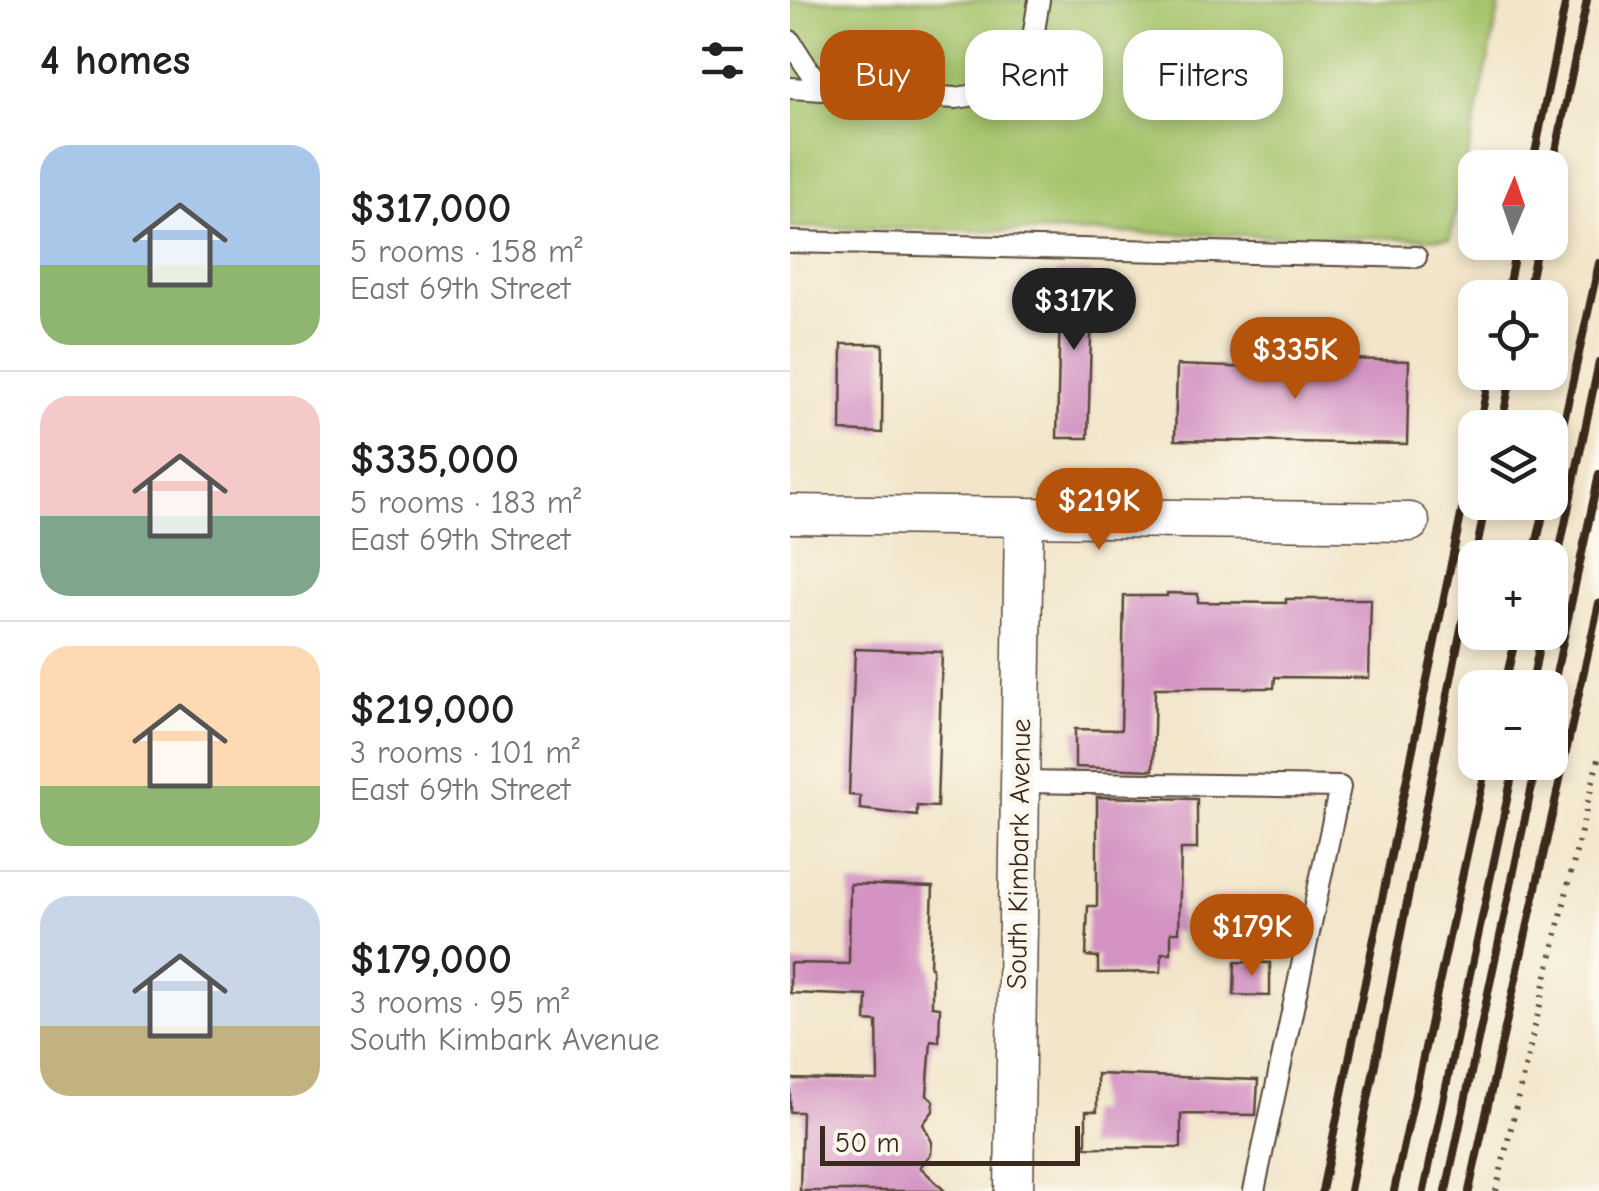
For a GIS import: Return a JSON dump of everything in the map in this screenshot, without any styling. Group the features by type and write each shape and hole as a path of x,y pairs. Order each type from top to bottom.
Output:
{"street":[{"path":"790,514 1410,522"},
{"name":"South Kimbark Avenue","path":"1014,1191 1024,518"}],"lane":[{"path":"945,97 996,92 1021,72 1032,44 1040,0"},
{"path":"790,41 820,89"},
{"path":"790,88 820,89"},
{"path":"790,242 1416,257"},
{"path":"1020,782 1340,787 1254,1191"}],"path":[{"path":"1496,1191 1599,755"}],"green space":[{"path":"790,0 1501,0 1469,150 1458,150 1458,202 1450,239 790,227"}],"building":[{"path":"1056,272 1093,273 1088,438 1057,438 1060,306 1055,306"},
{"path":"842,344 883,344 882,433 841,431"},
{"path":"1258,356 1409,361 1407,444 1175,440 1177,365 1258,368"},
{"path":"1198,594 1198,602 1371,599 1369,678 1275,677 1274,688 1155,688 1153,770 1075,767 1075,729 1121,730 1124,596"},
{"path":"855,649 942,652 937,807 917,806 917,816 860,809 860,796 849,795"},
{"path":"1097,797 1197,799 1197,849 1181,849 1179,932 1171,932 1171,953 1162,953 1161,972 1098,973 1098,957 1086,956 1088,906 1097,906"},
{"path":"850,884 933,887 930,967 932,1006 940,1007 939,1042 931,1041 927,1095 934,1101 933,1111 923,1124 932,1142 931,1154 920,1167 945,1191 800,1191 802,1112 790,1112 790,1079 878,1081 877,1022 866,1021 867,996 790,993 790,963 849,964"},
{"path":"1235,962 1270,963 1270,996 1234,995"},
{"path":"1097,1074 1258,1080 1256,1115 1181,1114 1181,1148 1086,1147 1086,1111 1097,1111"}],"railway":[{"path":"1536,150 1566,0"},
{"path":"1556,150 1587,0"},
{"path":"1510,280 1513,260"},
{"path":"1531,280 1534,260"},
{"path":"1566,410 1599,263"},
{"path":"1562,540 1599,362"},
{"path":"1483,410 1486,390"},
{"path":"1505,410 1508,390"},
{"path":"1557,670 1599,474"},
{"path":"1322,1191 1460,520"},
{"path":"1350,1191 1482,520"},
{"path":"1537,540 1542,520"},
{"path":"1469,1191 1599,603"},
{"path":"1508,670 1513,650"},
{"path":"1535,670 1538,650"},
{"path":"1394,1191 1483,780"},
{"path":"1424,1191 1511,780"},
{"path":"1446,1191 1533,780"}]}
